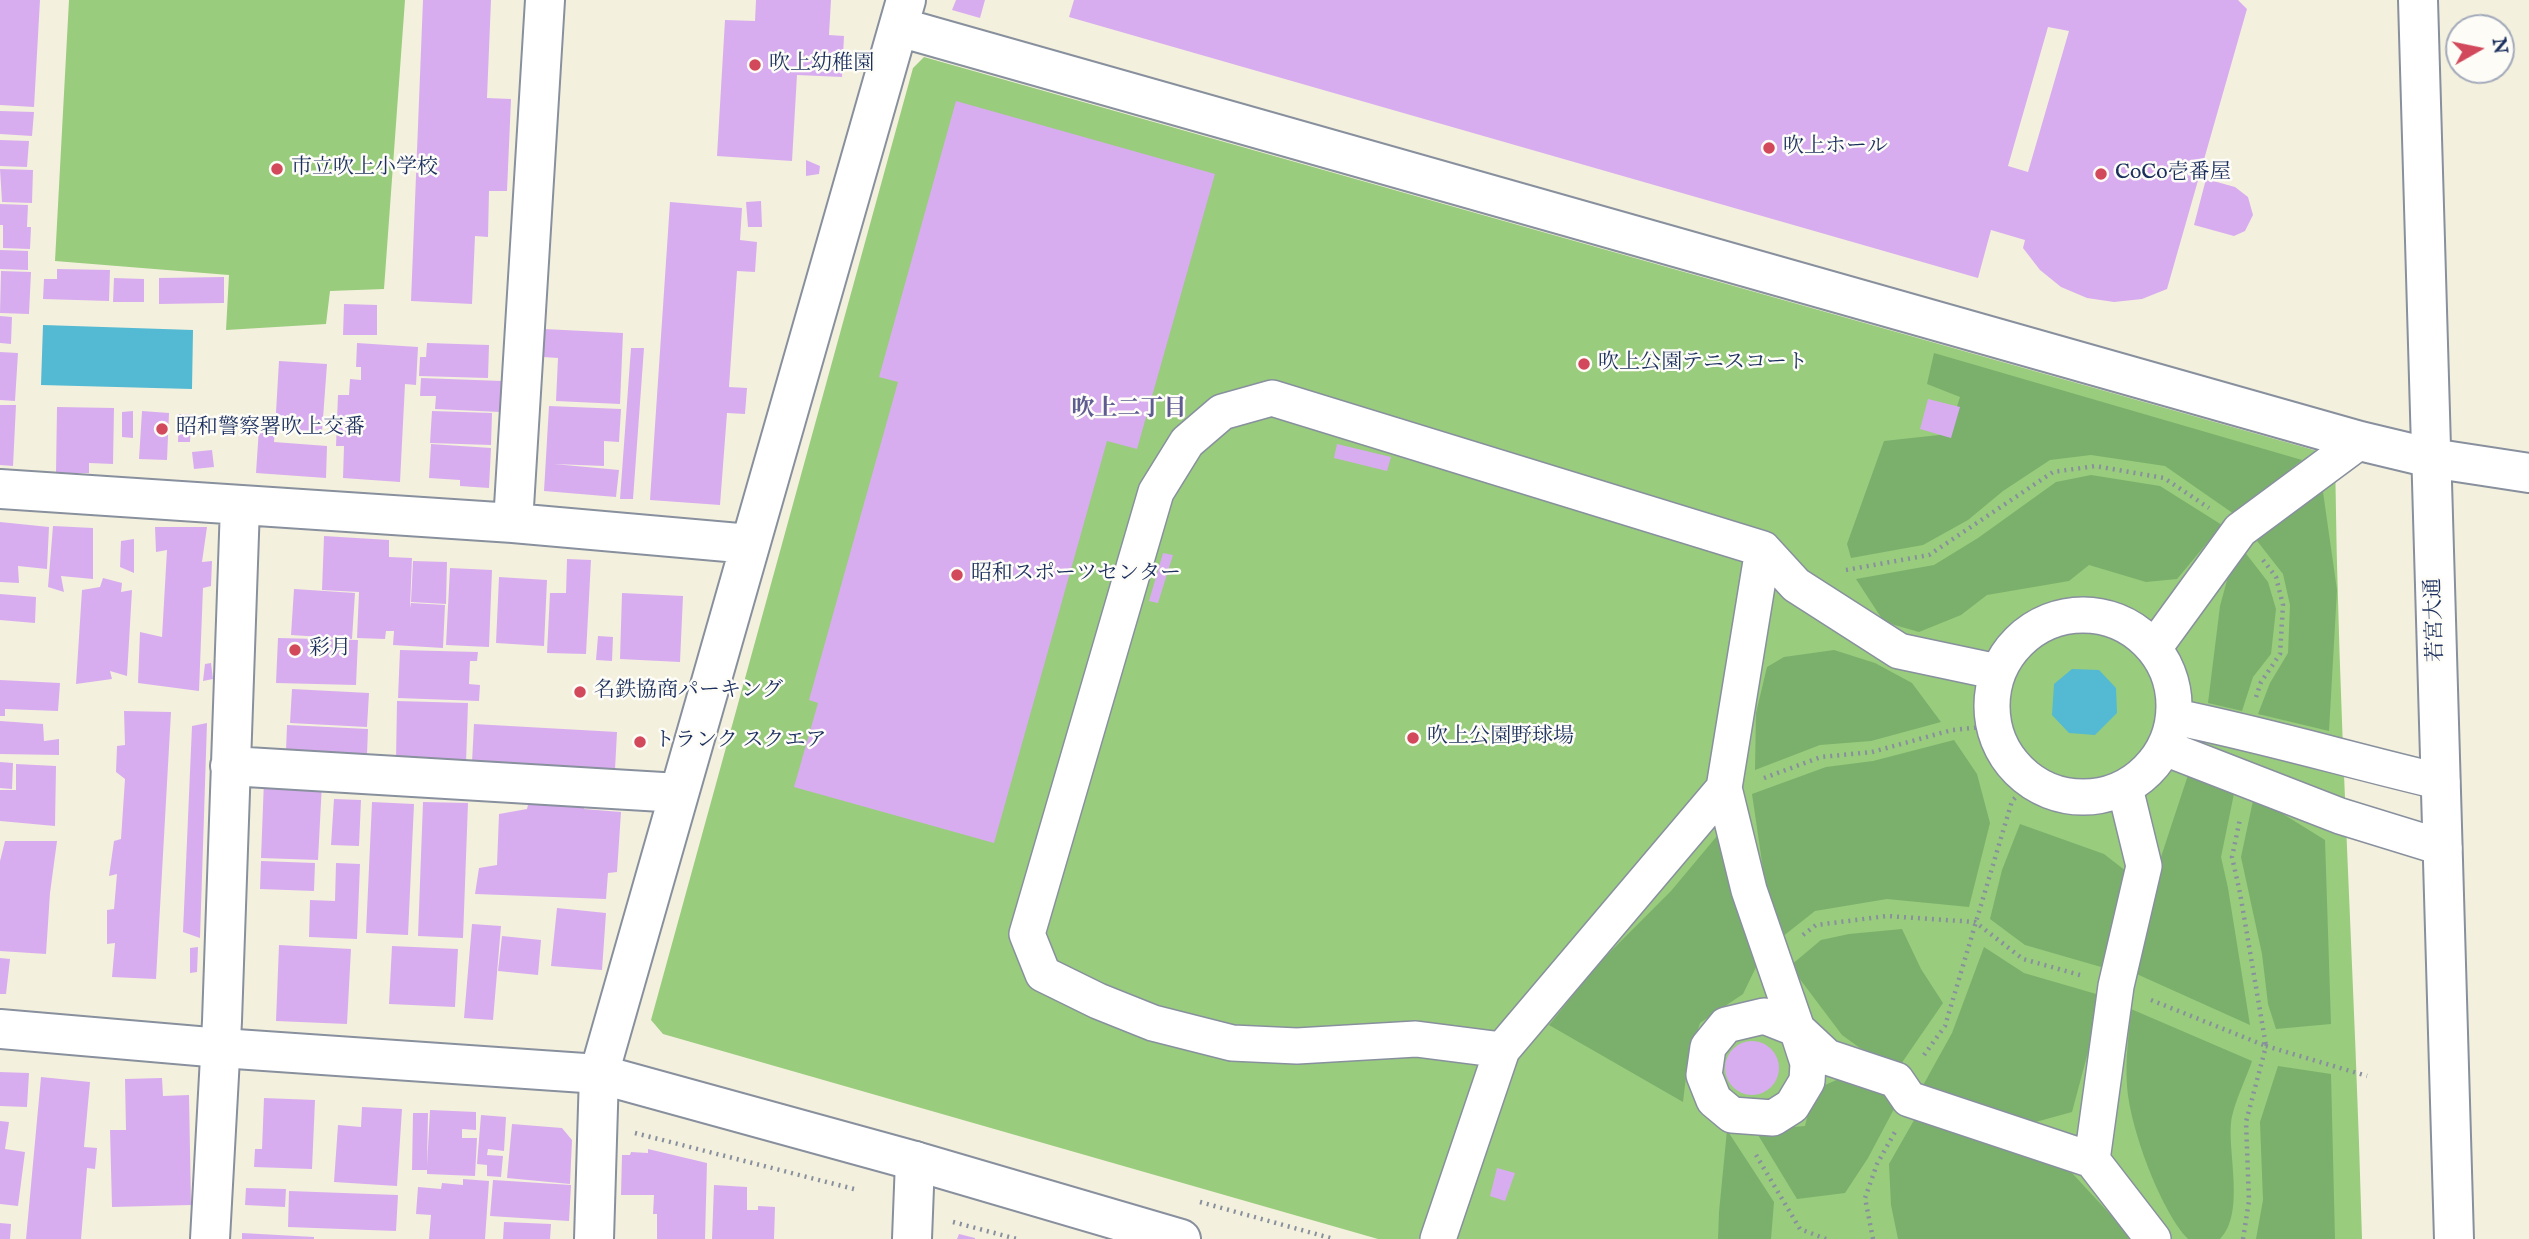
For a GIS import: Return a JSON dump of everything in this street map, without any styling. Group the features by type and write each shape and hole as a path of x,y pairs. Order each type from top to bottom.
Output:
{"street":[{"path":"513,523 545,0"},
{"name":"若宮大通","path":"2418,0 2454,1239"},
{"path":"594,1239 599,1074 902,13 2360,441 2431,458 2529,473"},
{"path":"1502,1050 1416,1039 1297,1046 1231,1043 1153,1023 1098,1001 1043,974 1027,934 1156,492 1187,442 1222,412 1272,398 1763,549 1796,585 1899,651 1998,672"},
{"path":"2154,648 2240,530 2360,441"},
{"path":"0,489 513,523 750,544"},
{"path":"210,1239 221,1048 240,506"},
{"path":"1763,549 1724,788 1749,890 1773,955 1797,1029 1808,1063 1807,1081 1792,1106 1773,1118 1732,1115 1714,1100 1704,1075 1708,1047 1726,1025 1764,1016 1797,1029 1827,1057 1896,1080 1907,1094 2091,1160 2153,1239"},
{"path":"2069,615 2101,615 2130,627 2154,648 2167,669 2174,693 2170,732 2148,771 2125,788 2102,796 2077,798 2053,793 2031,782 2014,767 2002,747 1993,726 1992,699 1998,672 2015,645 2039,625 2069,615"},
{"path":"2170,732 2246,731 2337,757 2442,782"},
{"path":"2170,732 2249,780 2340,816 2444,848"},
{"path":"230,766 679,793"},
{"path":"1438,1239 1502,1050 1724,788"},
{"path":"2091,1160 2116,986 2144,866 2125,788"},
{"path":"0,1029 221,1048 599,1074 915,1161 1181,1239"},
{"path":"912,1239 915,1161"}],"path":[{"path":"1811,595 1847,569 1929,555 1975,527 2053,472 2095,467 2164,478 2240,530 2276,576 2283,605 2280,654 2261,682 2246,731"},
{"path":"1724,788 1759,780 1821,757 1872,752 1952,730 1993,726"},
{"path":"2243,1239 2249,1201 2246,1122 2266,1046 2232,858 2249,780"},
{"path":"1873,1239 1865,1198 1907,1094 1945,1026 2012,800 2031,782"},
{"path":"1773,955 1816,926 1887,916 1975,922 2023,959 2116,986 2266,1046 2367,1076"},
{"path":"1739,1116 1743,1132 1800,1229 1826,1239"},
{"path":"624,1129 864,1192"},
{"path":"950,1221 1017,1239"}],"green space":[{"path":"69,0 405,0 384,289 330,291 326,324 226,330 229,275 55,261"},
{"path":"924,57 2335,456 2362,1239 1378,1239 663,1034 651,1020 913,68"},
{"path":"1934,353 2302,460 2234,514 2165,466 2091,455 2050,460 2003,491 1968,520 1923,545 1851,558 1847,544 1884,441 1948,434 1960,397 1927,384"},
{"path":"2091,475 2160,486 2222,525 2177,579 2146,582 2089,565 2069,581 1987,595 1961,615 1919,632 1884,622 1856,579 1934,565 1978,538 2056,482"},
{"path":"2323,492 2337,590 2329,731 2258,714 2270,683 2288,653 2290,605 2283,574 2254,537 2283,512"},
{"path":"2244,551 2268,582 2276,609 2271,654 2253,677 2242,711 2208,703 2220,606 2229,573"},
{"path":"1834,650 1875,663 1912,683 1941,722 1871,741 1820,745 1755,770 1756,713 1767,667 1784,657"},
{"path":"1954,740 1977,774 1990,823 1969,907 1887,899 1815,911 1782,937 1767,896 1752,794 1826,767 1873,761"},
{"path":"2190,769 2236,784 2221,857 2250,1025 2130,971 2159,863"},
{"path":"2254,796 2325,840 2331,1024 2276,1029 2268,1004 2262,954 2241,857"},
{"path":"2020,824 2104,854 2131,875 2108,969 2025,945 1990,919 2002,870"},
{"path":"1722,830 1759,961 1743,994 1700,1023 1688,1060 1683,1102 1549,1025 1599,963 1671,891"},
{"path":"1902,929 1921,969 1943,1003 1901,1064 1860,1048 1842,1035 1790,966 1821,940 1849,934"},
{"path":"1984,947 2024,973 2103,996 2072,1112 2021,1126 1921,1089 1952,1033"},
{"path":"2131,1009 2252,1061 2232,1116 2234,1200 2228,1228 2220,1239 2188,1239 2167,1208 2148,1166 2133,1122 2127,1085"},
{"path":"2278,1066 2331,1074 2335,1239 2256,1239 2263,1200 2260,1122"},
{"path":"1843,1077 1877,1083 1894,1109 1868,1158 1845,1193 1797,1199 1755,1130 1805,1126 1814,1090"},
{"path":"1917,1115 2072,1173 2133,1239 1898,1239 1891,1205 1889,1164"},
{"path":"1727,1130 1774,1202 1771,1239 1718,1239"}],"water":[{"path":"43,325 193,330 192,389 41,385"},
{"path":"2072,669 2099,670 2116,688 2117,713 2095,735 2069,733 2052,715 2054,684"}],"building":[{"path":"0,0 40,0 34,107 0,105"},
{"path":"423,0 491,0 487,98 511,99 507,191 489,191 488,237 475,236 472,304 411,301"},
{"path":"756,0 831,0 829,35 844,36 842,77 797,75 792,161 717,156 725,20 755,21"},
{"path":"956,0 985,0 980,18 952,10"},
{"name":"吹上ホール","path":"1074,0 2238,0 2247,9 2167,289 2142,299 2114,302 2087,298 2061,287 2040,270 2023,248 2025,240 1991,230 1978,278 1069,17","holes":["2048,27 2069,31 2028,172 2008,166"]},
{"name":"昭和スポーツセンター","path":"956,101 1215,174 1137,449 1107,441 994,843 794,787 818,703 809,700 898,382 879,377"},
{"path":"0,111 34,112 32,136 0,134"},
{"path":"0,140 29,141 27,167 0,166"},
{"path":"806,160 820,166 819,174 806,176"},
{"path":"0,169 33,170 32,203 2,202"},
{"path":"2206,179 2235,187 2248,197 2253,215 2245,231 2234,236 2194,225"},
{"path":"761,201 762,227 748,227 746,202"},
{"path":"670,202 742,208 740,240 757,242 755,272 737,271 729,387 747,388 745,414 727,413 720,505 650,500"},
{"path":"0,204 28,205 30,249 3,248"},
{"path":"0,250 28,251 28,270 0,269"},
{"path":"57,269 110,270 109,301 43,299 44,279 57,279"},
{"path":"1,271 31,272 29,314 0,313"},
{"path":"224,277 224,303 159,304 159,278"},
{"path":"114,278 144,279 144,302 113,302"},
{"path":"344,304 377,305 377,335 343,335"},
{"path":"0,316 12,317 11,344 0,343"},
{"path":"544,329 623,333 620,404 556,401 558,358 543,357"},
{"path":"357,343 418,347 416,385 405,384 400,482 343,478 344,446 336,446 338,395 349,395 350,379 361,380 361,367 356,367"},
{"path":"427,343 489,345 488,378 419,376 420,357 426,357"},
{"path":"631,348 644,348 633,499 620,499"},
{"path":"0,352 18,353 15,401 0,400"},
{"path":"279,361 327,364 322,432 275,429"},
{"path":"421,378 502,381 500,412 435,409 436,396 420,396"},
{"path":"1928,399 1960,407 1951,438 1920,429"},
{"path":"0,405 16,405 13,466 0,465"},
{"path":"549,406 621,409 619,442 604,441 604,466 554,464 619,470 616,497 544,491"},
{"path":"57,407 114,408 113,464 89,463 89,473 56,473"},
{"path":"133,411 133,438 122,437 122,412"},
{"path":"142,411 169,413 167,460 139,459"},
{"path":"432,411 492,413 491,445 430,443"},
{"path":"179,414 191,414 190,442 178,442"},
{"path":"259,428 275,429 274,442 327,446 326,478 256,473"},
{"path":"431,444 491,448 489,488 460,486 460,480 429,478"},
{"path":"1337,444 1391,457 1387,471 1334,458"},
{"path":"212,450 214,467 194,469 192,452"},
{"path":"0,522 49,527 47,569 18,566 19,583 0,582"},
{"path":"53,526 93,528 93,579 61,576 64,592 48,587"},
{"path":"155,527 207,527 202,562 212,561 211,586 203,588 199,691 138,683 140,632 162,637 167,550 156,552"},
{"path":"324,536 389,540 389,557 412,558 410,608 411,603 445,605 443,648 393,645 394,631 386,631 385,639 357,638 359,592 322,590"},
{"path":"134,539 134,573 120,567 121,541"},
{"path":"1163,553 1173,555 1158,603 1149,601"},
{"path":"567,559 591,560 586,654 547,653 550,593 566,593"},
{"path":"413,561 447,562 446,604 411,602"},
{"path":"450,568 492,570 489,647 446,645"},
{"path":"499,577 547,580 544,646 496,643"},
{"path":"103,578 122,583 121,592 132,590 127,676 110,671 112,679 76,684 82,590 100,587"},
{"path":"294,589 355,593 352,639 291,635"},
{"path":"622,593 683,596 680,662 620,659"},
{"path":"0,594 36,597 35,623 0,620"},
{"path":"598,636 613,637 612,661 596,660"},
{"path":"278,638 358,640 356,685 276,683"},
{"path":"400,650 478,652 477,661 470,661 469,684 480,685 479,701 398,698"},
{"path":"211,663 213,679 203,681 205,664"},
{"path":"0,680 60,683 58,711 5,709 5,716 0,716"},
{"path":"292,689 369,693 367,727 290,723"},
{"path":"397,701 468,703 466,763 396,761"},
{"path":"124,711 171,712 156,979 112,977 115,943 107,944 107,910 114,909 117,874 109,876 114,841 121,839 125,779 116,772 117,746 125,745"},
{"path":"0,721 43,724 44,741 59,739 59,755 0,754"},
{"path":"207,723 200,938 183,932 192,726"},
{"path":"474,724 617,732 615,770 472,762"},
{"path":"287,725 368,729 367,755 286,751"},
{"path":"0,762 13,763 12,789 0,788"},
{"path":"16,764 56,766 55,826 0,821 0,790 16,790"},
{"path":"264,780 322,783 318,860 261,858"},
{"path":"334,799 361,800 359,846 331,845"},
{"path":"586,800 584,809 621,812 617,872 608,873 606,899 475,894 479,868 497,865 499,814 527,809 529,801"},
{"path":"372,802 414,804 408,935 366,933"},
{"path":"423,802 468,803 463,938 418,936"},
{"path":"5,841 57,841 46,954 0,951 0,861"},
{"path":"261,861 315,863 314,891 260,889"},
{"path":"336,863 360,864 357,939 309,937 310,900 335,901"},
{"path":"557,908 606,913 602,970 551,966"},
{"path":"472,924 501,926 493,1020 464,1018"},
{"path":"502,936 541,940 538,975 498,971"},
{"path":"279,945 351,949 347,1024 276,1021"},
{"path":"392,946 458,949 455,1007 389,1004"},
{"path":"198,947 197,972 190,973 190,948"},
{"path":"0,958 10,959 6,994 0,994"},
{"path":"1757,1041 1767,1045 1775,1053 1779,1068 1775,1083 1767,1091 1747,1095 1737,1091 1729,1083 1725,1063 1729,1053 1737,1045"},
{"path":"0,1072 29,1073 27,1107 0,1106"},
{"path":"41,1077 90,1082 84,1147 97,1148 95,1169 87,1168 81,1239 26,1239"},
{"path":"162,1078 163,1096 189,1095 191,1205 112,1207 110,1130 126,1130 125,1079"},
{"path":"264,1098 315,1100 312,1169 254,1167 255,1149 262,1149"},
{"path":"362,1107 402,1109 397,1186 334,1182 338,1125 361,1127"},
{"path":"430,1110 476,1112 476,1130 462,1129 462,1138 477,1138 475,1176 427,1174 427,1170 412,1170 413,1113 428,1113 427,1166"},
{"path":"481,1115 506,1117 504,1151 488,1149 487,1155 503,1156 501,1177 487,1176 487,1165 477,1164"},
{"path":"0,1121 9,1122 5,1149 25,1152 18,1206 0,1204"},
{"path":"512,1124 562,1128 572,1140 570,1184 507,1178"},
{"path":"648,1149 707,1163 705,1239 657,1239 657,1214 653,1214 654,1195 621,1195 622,1155 630,1155 631,1152 648,1153"},
{"path":"1497,1168 1515,1173 1505,1201 1490,1196"},
{"path":"463,1179 489,1181 485,1239 429,1239 431,1215 416,1214 418,1187 441,1189 442,1183 463,1185"},
{"path":"493,1180 571,1185 569,1221 490,1216"},
{"path":"714,1185 747,1187 747,1210 758,1210 758,1206 775,1207 774,1239 712,1239"},
{"path":"246,1188 286,1189 285,1207 245,1205"},
{"path":"289,1191 398,1195 396,1231 288,1227"},
{"path":"504,1222 551,1224 550,1239 503,1239"},
{"path":"0,1223 11,1224 10,1239 0,1239"},
{"path":"242,1233 314,1237 314,1239 242,1239"},
{"path":"959,1234 975,1238 975,1239 957,1239"}],"place":[{"name":"吹上幼稚園","path":"755,65"},
{"name":"吹上ホール","path":"1769,148"},
{"name":"市立吹上小学校","path":"277,169"},
{"name":"CoCo壱番屋","path":"2101,174"},
{"name":"吹上公園テニスコート","path":"1584,364"},
{"name":"昭和警察署吹上交番","path":"162,429"},
{"name":"昭和スポーツセンター","path":"957,575"},
{"name":"彩月","path":"295,650"},
{"name":"名鉄協商パーキング","path":"580,692"},
{"name":"吹上公園野球場","path":"1413,738"},
{"name":"トランク スクエア","path":"640,742"}],"district":[{"name":"吹上二丁目","path":"1129,410"}]}
